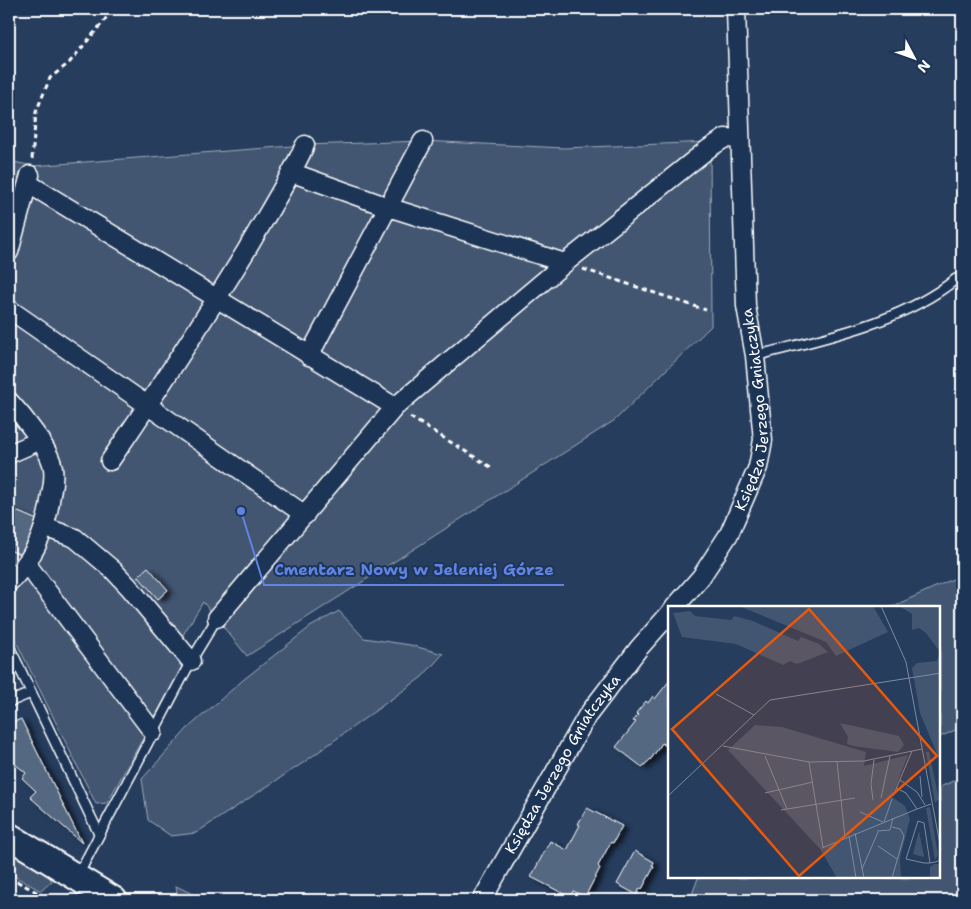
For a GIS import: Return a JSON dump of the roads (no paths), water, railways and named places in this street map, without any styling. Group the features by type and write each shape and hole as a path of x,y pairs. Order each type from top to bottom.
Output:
{"main road":[{"path":"9,836 114,900"}],"street":[{"name":"Księdza Jerzego Gniatczyka","path":"676,606 700,578 729,534 758,467 763,440 755,356 746,306 736,9"},
{"path":"217,618 395,408 565,264 708,150 725,138 739,139"},
{"path":"309,356 423,141"},
{"path":"110,461 217,298 293,173 305,145"},
{"path":"293,173 388,207 565,264"},
{"path":"9,252 29,180 395,408"},
{"path":"9,309 305,515"},
{"path":"9,401 41,440 53,466 50,503 44,527 26,563 9,582"},
{"path":"9,454 41,440"},
{"path":"44,527 75,538 112,570 129,587 191,661"},
{"path":"26,563 153,732"},
{"name":"Księdza Jerzego Gniatczyka","path":"482,900 587,716 639,648 668,615"}],"lane":[{"path":"755,356 842,333 900,312 956,279"},
{"path":"77,877 191,661 217,618"},
{"path":"10,652 99,834"},
{"path":"9,702 31,693"}],"place":[{"name":"Cmentarz Nowy w Jeleniej Górze","path":"241,511"}]}
